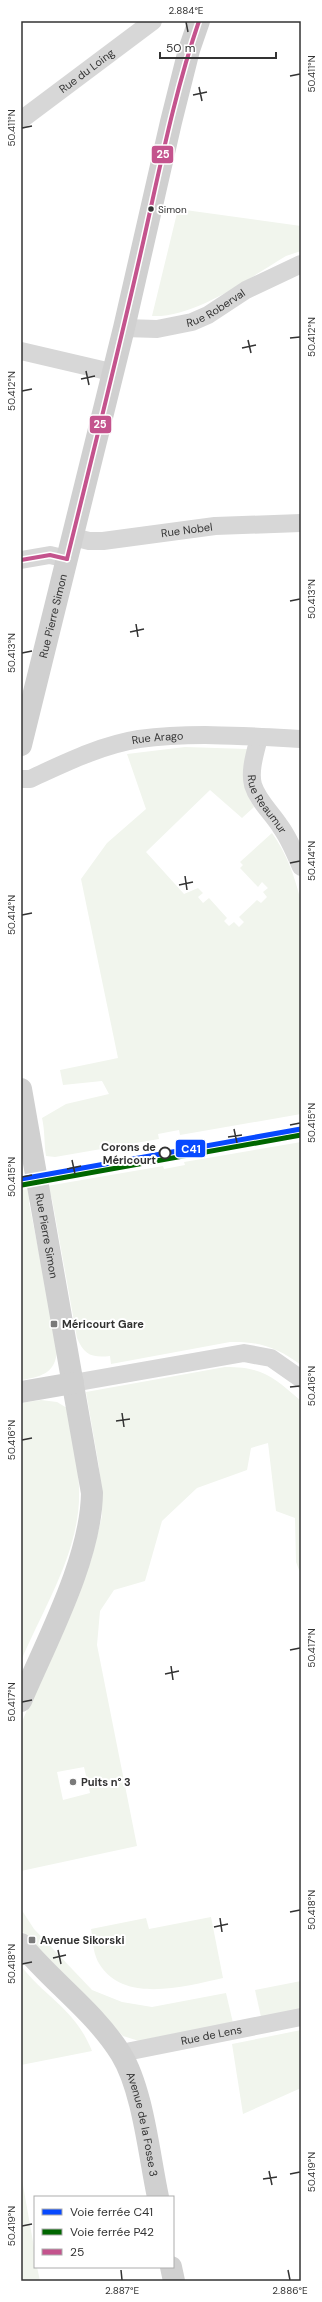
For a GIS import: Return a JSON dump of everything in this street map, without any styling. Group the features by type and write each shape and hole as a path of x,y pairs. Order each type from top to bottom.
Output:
{"street":[{"name":"Rue du Loing","path":"21,120 153,21"},
{"name":"Rue Pierre Simon","path":"21,745 73,537 111,372 124,328 171,122 189,50 199,21"},
{"name":"Rue Roberval","path":"124,328 157,329 192,322 208,315 246,290 301,264"},
{"path":"21,351 111,372"},
{"name":"Rue Nobel","path":"73,537 89,541 103,541 215,526 301,523"},
{"path":"21,560 50,555 67,559"},
{"name":"Rue Arago","path":"21,779 30,779 97,750 138,740 184,735 301,738"},
{"name":"Rue Reaumur","path":"259,737 253,766 253,784 258,798 280,826 292,845 301,867"},
{"name":"Rue Pierre Simon","path":"21,1089 74,1383 92,1493 92,1515 75,1575 21,1701"},
{"path":"21,1392 244,1353 271,1358 301,1379"},
{"name":"Avenue de la Fosse 3","path":"21,1944 104,2031 120,2053 132,2078 141,2110 158,2196"},
{"name":"Rue de Lens","path":"120,2053 301,2017"},
{"path":"171,2268 174,2281"}],"shaded area":[{"path":"178,209 301,226 301,251 286,256 239,285 204,304 186,311 169,315 152,316"},
{"path":"185,747 247,749 250,800 254,807 242,818 210,790 146,852 184,894 198,888 203,893 198,897 203,903 209,898 227,918 224,921 229,926 234,922 239,927 244,922 239,917 257,900 261,903 267,897 263,892 268,888 262,882 258,887 240,868 243,865 240,862 272,833 282,849 290,866 301,902 301,1114 180,1135 179,1130 158,1134 159,1139 55,1157 46,1156 42,1118 66,1104 109,1094 102,1081 63,1085 60,1070 118,1058 81,879 107,843 146,809 127,754"},
{"path":"301,1142 301,1365 276,1350 259,1344 240,1342 230,1342 111,1364 110,1356 93,1356 86,1352 77,1338 52,1199 47,1186 163,1166 164,1169 185,1165 184,1162"},
{"path":"32,1189 29,1203 57,1343 57,1352 53,1366 44,1374 21,1380 21,1190"},
{"path":"225,1367 238,1367 259,1371 267,1375 301,1401 301,1575 296,1562 295,1518 276,1511 268,1443 251,1448 247,1470 197,1488 162,1521 145,1581 114,1590 100,1611 97,1645 137,1846 21,1871 21,1724 91,1560 102,1516 99,1467 86,1392","holes":["84,1767 90,1793 63,1800 57,1772"]},
{"path":"41,1400 57,1402 67,1408 77,1467 79,1487 78,1510 74,1533 60,1577 21,1661 21,1403"},
{"path":"21,1909 34,1929 92,1990 122,2002 152,2007 226,1993 233,2023 139,2041 123,2036 21,1930"},
{"path":"211,1917 223,1978 174,1988 140,1988 125,1985 111,1977 100,1965 96,1957 91,1929 146,1918 149,1929"},
{"path":"21,1966 69,2014 85,2037 92,2051 21,2065"},
{"path":"301,1981 301,2009 261,2017 255,1990"},
{"path":"301,2030 301,2088 243,2114 232,2044"},
{"path":"21,2174 34,2247 34,2268 37,2268 40,2281 21,2281"}],"rail line":[{"name":"C41","path":"21,1179 301,1129"},
{"name":"P42","path":"22,1185 301,1135"}],"transit line":[{"name":"25","path":"67,559 140,256 166,138 181,79 199,21"},
{"name":"25","path":"21,560 50,555 67,559"}],"place":[{"name":"Simon","path":"151,209"},
{"name":"Corons de Méricourt","path":"165,1153"},
{"name":"Méricourt Gare","path":"54,1324"},
{"name":"Puits n° 3","path":"73,1782"},
{"name":"Avenue Sikorski","path":"32,1940"}]}
